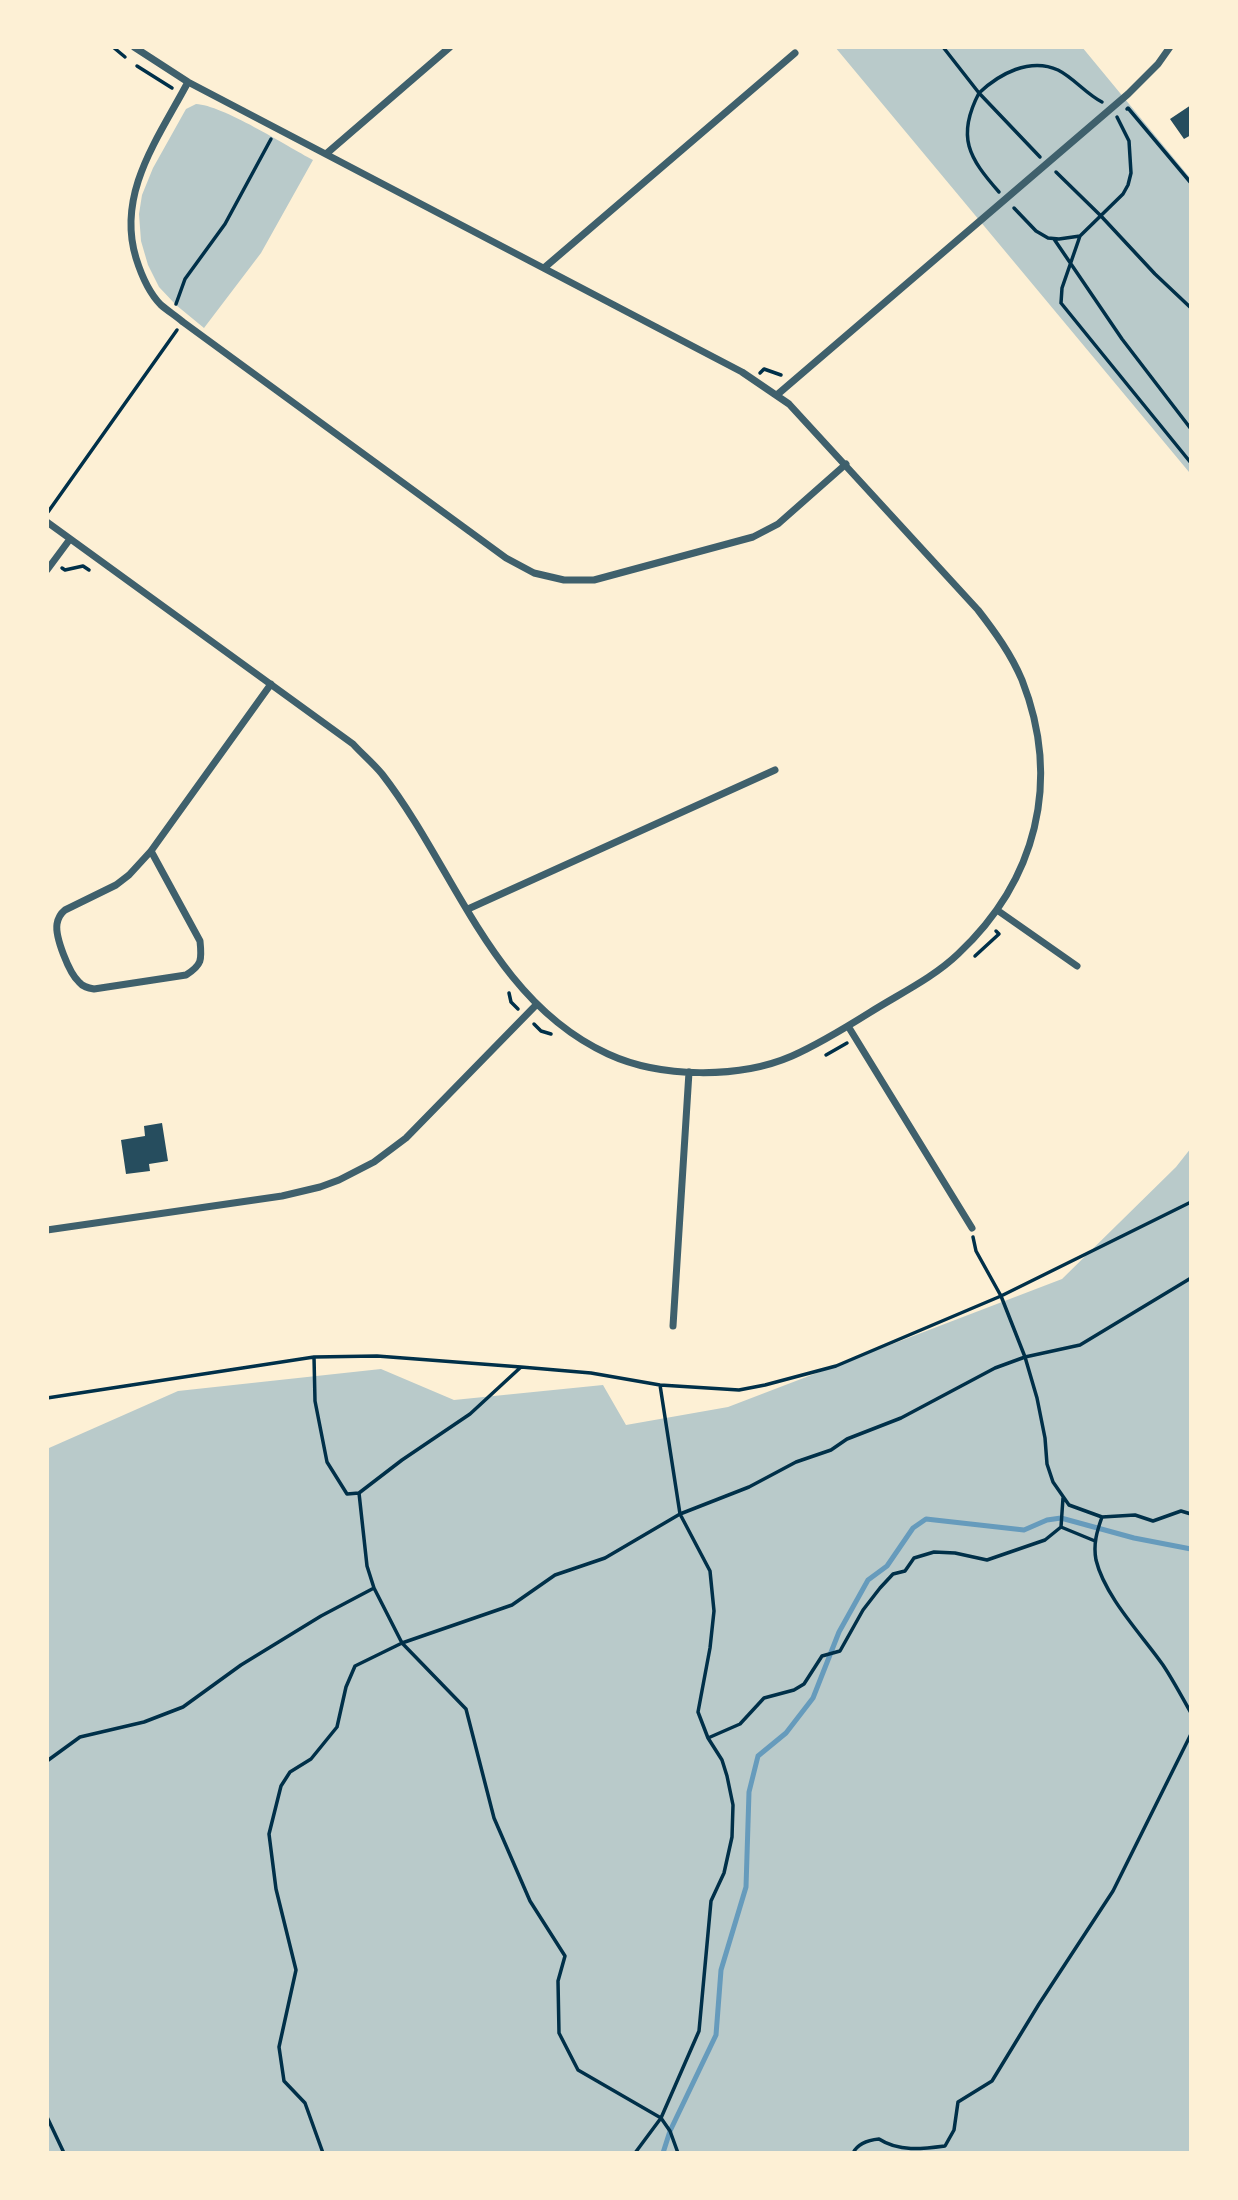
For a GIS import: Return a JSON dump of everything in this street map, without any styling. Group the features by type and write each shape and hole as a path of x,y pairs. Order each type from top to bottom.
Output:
{"street":[{"path":"47,522 353,744 380,771 402,802 498,957 522,990 571,1033 608,1054 648,1067 689,1072 731,1071 772,1063 792,1056 848,1026 957,956 997,911 1017,879 1032,842 1039,803 1040,761 1034,720 1021,680 1002,643 978,610 846,464 778,394 743,372 188,82 134,47"},
{"path":"326,154 450,47"},
{"path":"778,394 1111,108 1157,64 1170,47"},
{"path":"544,268 795,53"},
{"path":"188,82 138,178 131,204 130,230 139,271 152,294 183,322 506,558 534,573 564,580 594,580 753,537 778,524 846,464"},
{"path":"47,570 70,538"},
{"path":"151,851 200,941 202,958 197,968 186,975 87,988 72,974 58,937 56,925 60,915 116,885 151,851 271,684"},
{"path":"468,909 775,770"},
{"path":"997,911 1077,966"},
{"path":"47,1230 282,1196 339,1180 374,1162 406,1138 536,1005"},
{"path":"848,1026 972,1228"},
{"path":"673,1326 689,1072"}],"path":[{"path":"113,47 162,83 182,93"},
{"path":"943,47 979,93"},
{"path":"997,189 978,168 967,135 968,118 979,93 1003,75 1033,65 1057,69 1111,108 1119,118 1129,141 1131,173 1123,194 1080,236 1062,288 1061,303 1191,463"},
{"path":"1119,118 1128,108 1191,183"},
{"path":"47,514 183,322 176,305 185,279 225,224 277,129"},
{"path":"1013,207 1048,238 1080,236"},
{"path":"1101,216 1191,308"},
{"path":"1054,239 1122,339 1191,429"},
{"path":"54,561 65,570 83,565 94,573"},
{"path":"968,962 999,934 987,924"},
{"path":"503,984 511,996 511,1002"},
{"path":"541,1031 558,1038"},
{"path":"822,1057 855,1038"},
{"path":"47,1398 314,1357 377,1356 521,1367 660,1385 739,1390 836,1366 1001,1296 1191,1202"},
{"path":"972,1228 976,1251 1001,1296 1025,1357 1045,1438 1047,1464 1053,1482 1063,1498 1069,1505 1102,1517 1135,1515 1153,1521 1181,1511 1191,1514"},
{"path":"323,2153 305,2103 284,2081 279,2047 296,1970 276,1889 269,1833 281,1786 290,1772 312,1759 337,1727 346,1687 355,1666 402,1643 512,1605 555,1575 605,1558 680,1514 749,1487 796,1462 831,1450 847,1439 901,1418 995,1367 1025,1357 1080,1345 1191,1278"},
{"path":"314,1357 315,1401 327,1462 348,1494 359,1493 470,1414 521,1367"},
{"path":"635,2153 661,2118 699,2031 711,1901 724,1873 732,1838 733,1805 727,1776 698,1712 714,1611 710,1571 680,1514 660,1385"},
{"path":"359,1493 367,1566 374,1588 402,1643 466,1709 494,1818 530,1901 565,1956 558,1981 559,2034 578,2070 661,2118 670,2131 678,2153"},
{"path":"708,1738 740,1724 764,1699 794,1690 804,1684 822,1656 841,1651 863,1611 880,1588 893,1574 905,1570 914,1558 934,1552 956,1553 987,1560 1045,1540 1061,1527 1063,1498"},
{"path":"1102,1517 1095,1541 1096,1560 1105,1581 1133,1628 1163,1665 1191,1713"},
{"path":"1061,1527 1095,1541"},
{"path":"47,1761 80,1737 144,1722 183,1707 264,1651 374,1588"},
{"path":"853,2153 868,2140 879,2139 891,2147 922,2149 945,2146 954,2130 958,2102 992,2081 1112,1891 1191,1734"},
{"path":"47,2118 64,2153"}],"shaded area":[{"path":"835,47 1082,47 1191,179 1191,496 1189,472"},
{"path":"196,104 238,118 313,160 261,253 204,328 159,287 148,265 141,241 139,214 142,195 153,168 186,109"},
{"path":"1191,1148 1191,2153 47,2153 49,1448 178,1391 381,1369 454,1400 603,1385 626,1425 728,1407 1062,1279 1176,1167"}],"building":[{"path":"1191,105 1191,135 1184,139 1170,119"},
{"path":"162,1123 168,1161 149,1164 150,1171 126,1174 121,1140 145,1136 144,1126"}],"waterway":[{"path":"663,2153 670,2131 716,2035 721,1970 746,1887 749,1792 758,1756 786,1733 813,1698 839,1632 868,1580 887,1566 913,1528 926,1519 1024,1530 1047,1520 1061,1518 1134,1538 1191,1549"}]}
